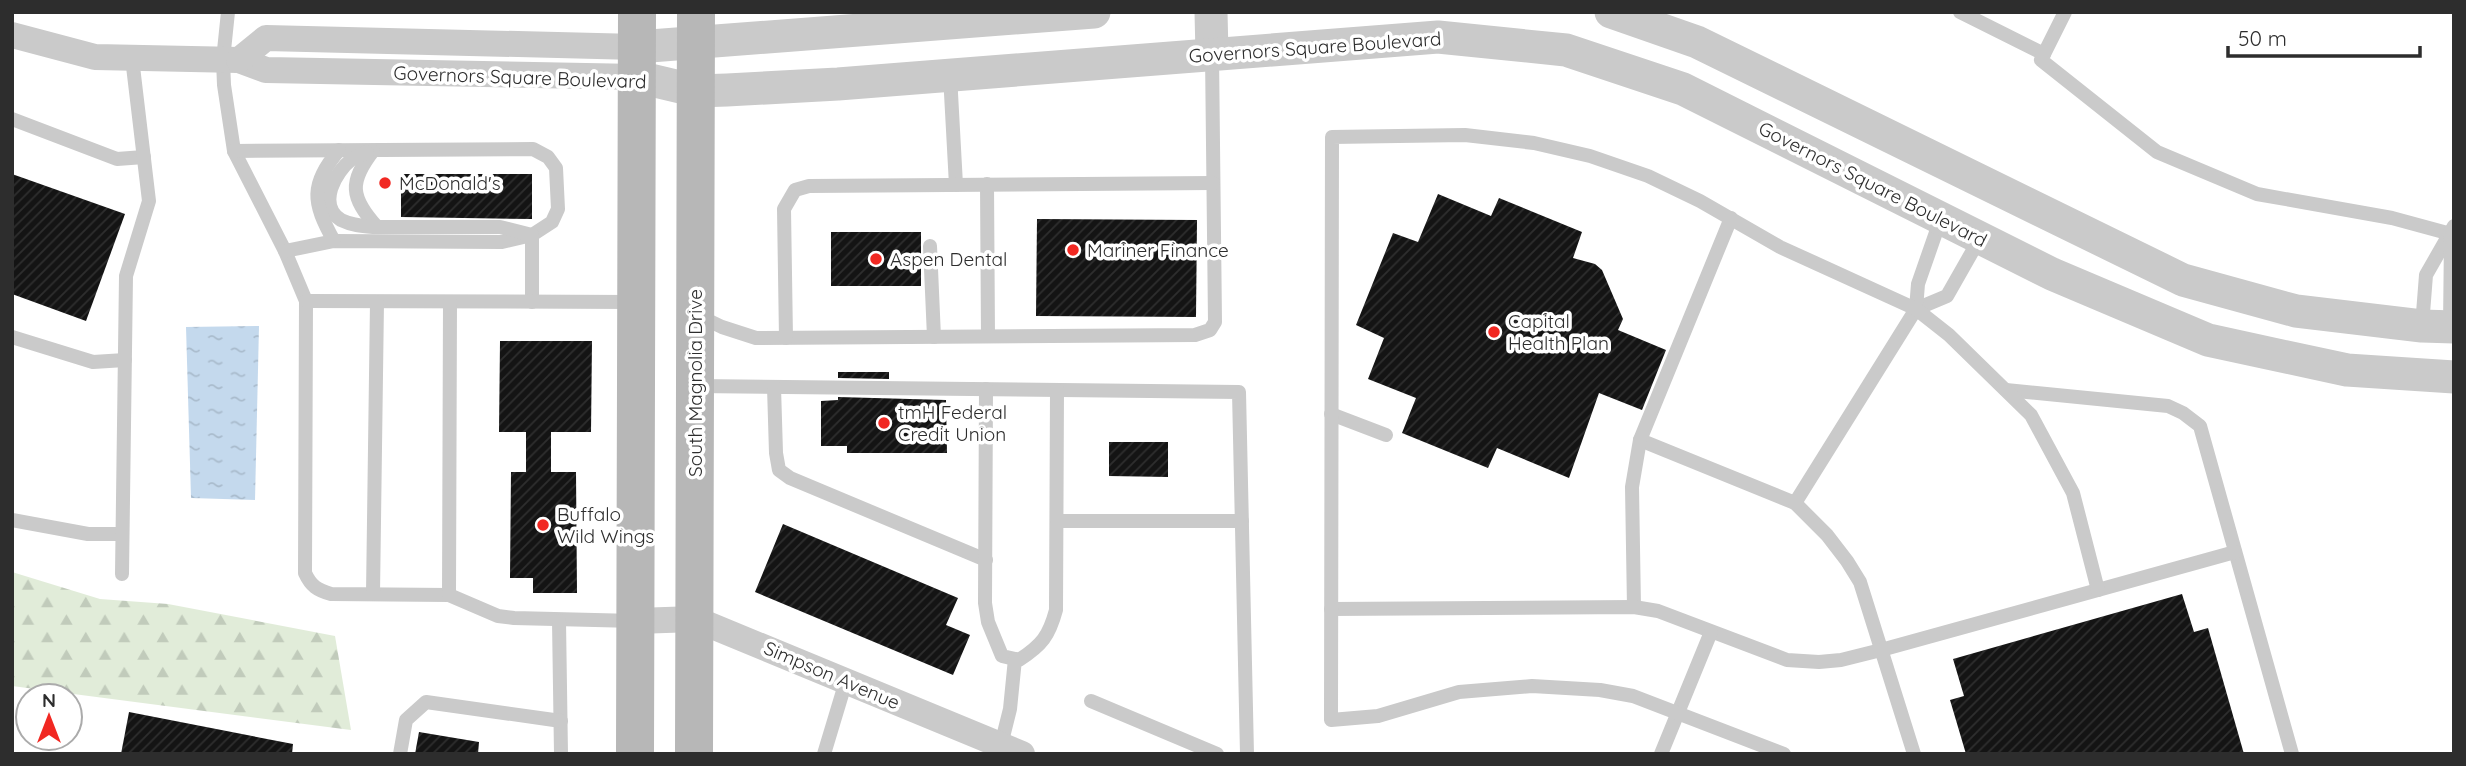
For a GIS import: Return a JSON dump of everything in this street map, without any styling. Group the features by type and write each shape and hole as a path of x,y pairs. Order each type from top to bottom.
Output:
{"main road":[{"name":"South Magnolia Drive","path":"694,754 696,27"},
{"path":"635,754 637,45"}],"street":[{"name":"Governors Square Boulevard","path":"231,60 266,38 637,45 696,27 1094,12"},
{"path":"1211,12 1212,54"},
{"path":"1596,60 1610,12 1697,42 2183,280 2296,312 2442,326 2444,376"},
{"path":"12,35 95,57 231,60"},
{"name":"Governors Square Boulevard","path":"637,45 697,91 838,84 1438,37 1566,50 1683,89 2052,274 2208,340 2347,370 2444,376"},
{"path":"1941,218 1984,183"},
{"path":"1980,238 1984,183"},
{"name":"Simpson Avenue","path":"636,621 695,619 1008,751"}],"lane":[{"path":"228,12 231,60 227,115 234,151 285,251 306,301 305,573 309,582 317,590 331,594 449,595 498,616 559,621 636,621"},
{"path":"1960,12 2044,54"},
{"path":"2065,12 2041,60 2157,152 2257,194 2452,230"},
{"path":"695,314 722,327 756,338 1195,335 1210,330 1215,322 1212,54"},
{"path":"122,574 126,276 149,201 132,58"},
{"path":"950,75 956,185"},
{"path":"12,119 117,159 144,157"},
{"path":"1784,754 1633,696 1600,690 1532,687 1459,692 1378,716 1331,720 1332,137 1465,135 1534,143 1590,156 1647,176 1731,218 1780,247 1916,309 1950,335 2031,415 2073,493 2098,590"},
{"path":"234,151 533,149 548,157 556,168 558,209 552,222 532,235 502,242 334,241 285,251"},
{"path":"334,241 322,219 316,195 324,168 340,150"},
{"path":"374,150 352,159 335,178 329,198 339,219 352,225 377,227 500,227 532,235"},
{"path":"374,150 360,167 355,188 364,213 377,227"},
{"path":"786,338 784,209 795,190 809,186 1213,183"},
{"path":"987,184 988,336"},
{"path":"1634,607 1632,487 1640,440 1731,218"},
{"path":"1795,503 1916,309 1918,284 1941,218"},
{"path":"2442,326 2452,230"},
{"path":"2442,326 2426,275 2452,230"},
{"path":"532,235 532,302"},
{"path":"1916,309 1947,296 1980,238"},
{"path":"930,246 934,337"},
{"path":"306,301 638,302"},
{"path":"373,594 377,302"},
{"path":"449,595 450,302"},
{"path":"12,337 93,362 125,360"},
{"path":"695,386 1239,392 1247,754"},
{"path":"774,387 779,470 790,478 986,560"},
{"path":"986,389 985,603 988,622 1002,656 1019,660 1038,648 1052,628 1056,610 1057,390"},
{"path":"2006,390 2168,406 2200,426 2292,754"},
{"path":"1331,414 1386,435"},
{"path":"1640,440 1795,503 1827,535 1860,582 1914,754"},
{"path":"12,520 88,534 122,534"},
{"path":"1057,521 1242,521"},
{"path":"1331,609 1634,607 1658,611 1787,660 1830,662 2235,552"},
{"path":"559,621 561,754"},
{"path":"1661,754 1711,632"},
{"path":"1008,751 1015,659"},
{"path":"824,754 846,681"},
{"path":"1091,701 1217,754"},
{"path":"400,754 406,720 426,702 561,721"}],"green space":[{"path":"12,572 100,599 168,604 335,636 351,730 84,695 84,682 14,682 12,686"}],"water":[{"path":"259,326 255,500 191,498 186,327"}],"building":[{"path":"12,174 125,214 86,321 12,294"},
{"path":"401,174 532,174 532,219 401,217"},
{"name":"Capital Health Plan","path":"1438,194 1491,216 1499,198 1582,232 1573,258 1595,264 1602,270 1623,319 1618,330 1666,350 1642,410 1599,393 1569,478 1497,448 1488,468 1402,433 1416,398 1368,379 1384,338 1356,325 1393,233 1418,242"},
{"path":"1037,219 1197,220 1196,317 1036,316"},
{"name":"Aspen Dental","path":"831,232 921,232 921,286 831,286"},
{"path":"500,341 592,341 591,432 551,432 551,472 576,472 577,593 533,593 533,578 510,578 511,472 526,472 526,432 499,432"},
{"path":"838,372 889,372 889,379 838,378"},
{"name":"tmH Federal Credit Union","path":"838,397 946,400 947,453 847,453 847,446 821,446 821,401 838,400"},
{"path":"1109,442 1168,442 1168,477 1109,476"},
{"path":"783,524 958,598 946,625 970,635 953,675 755,592"},
{"path":"2182,594 2194,632 2208,628 2244,754 1966,754 1950,700 1964,696 1953,659"},
{"path":"129,712 293,744 292,754 121,754"},
{"path":"419,732 479,742 478,754 415,754"}],"place":[{"name":"McDonald's","path":"385,183"},
{"name":"Mariner Finance","path":"1073,250"},
{"name":"Aspen Dental","path":"876,259"},
{"name":"Capital Health Plan","path":"1494,332"},
{"name":"tmH Federal Credit Union","path":"884,423"},
{"name":"Buffalo Wild Wings","path":"543,525"}]}
